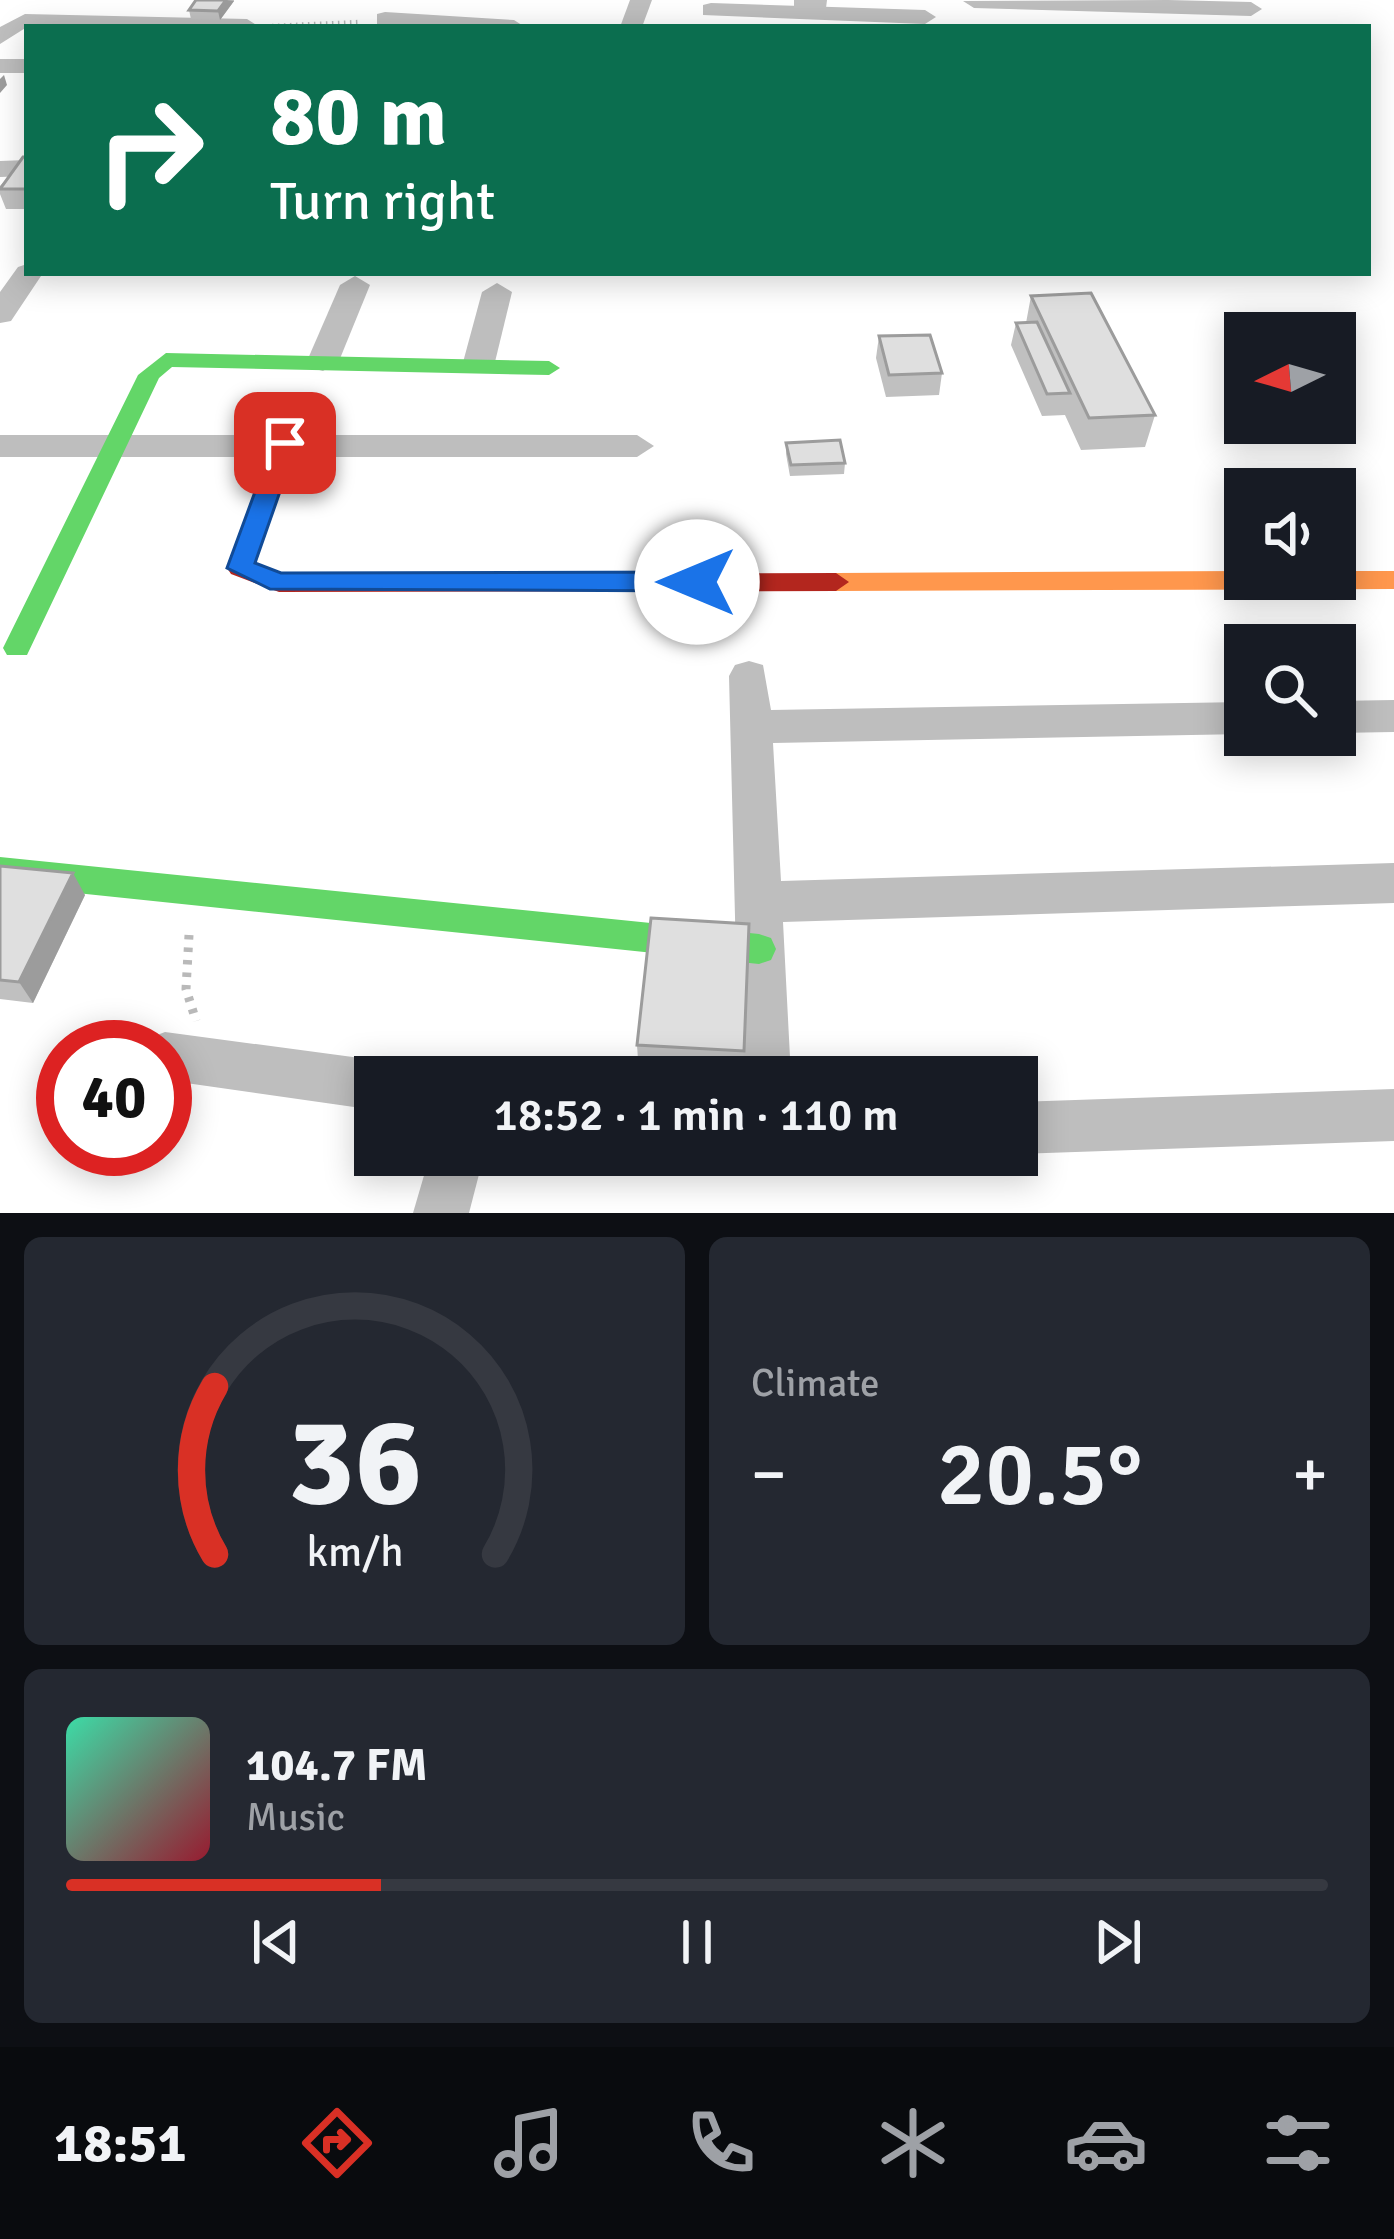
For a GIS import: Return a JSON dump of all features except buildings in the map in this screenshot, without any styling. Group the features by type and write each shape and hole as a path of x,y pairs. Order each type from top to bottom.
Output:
{"street":[{"path":"974,2 1074,10 1251,9"},
{"path":"711,10 776,13 862,8 926,17"},
{"path":"385,20 459,24"},
{"path":"0,37 25,21 158,24"},
{"path":"0,314 26,276"},
{"path":"323,361 355,285"},
{"path":"478,366 497,292"},
{"path":"17,648 149,375 166,360 549,368"},
{"path":"285,443 240,568 279,583 1394,580"},
{"path":"0,446 637,446"},
{"path":"749,676 764,1056"},
{"path":"1356,717 1394,716"},
{"path":"751,727 1224,718"},
{"path":"0,872 760,949"},
{"path":"758,902 1394,883"},
{"path":"192,1060 354,1082"},
{"path":"1038,1127 1394,1115"},
{"path":"441,1213 451,1176"}],"path":[{"path":"355,24 385,20"},
{"path":"186,1020 192,888"}],"traffic: fast":[{"path":"17,648 149,375 166,360 549,368"},
{"path":"0,871 759,949"}],"traffic: slow":[{"path":"836,582 1394,580"}],"traffic: jam":[{"path":"285,443 240,568 279,583 836,582"}],"route":[{"path":"285,443 240,568 279,583 697,582"}]}
